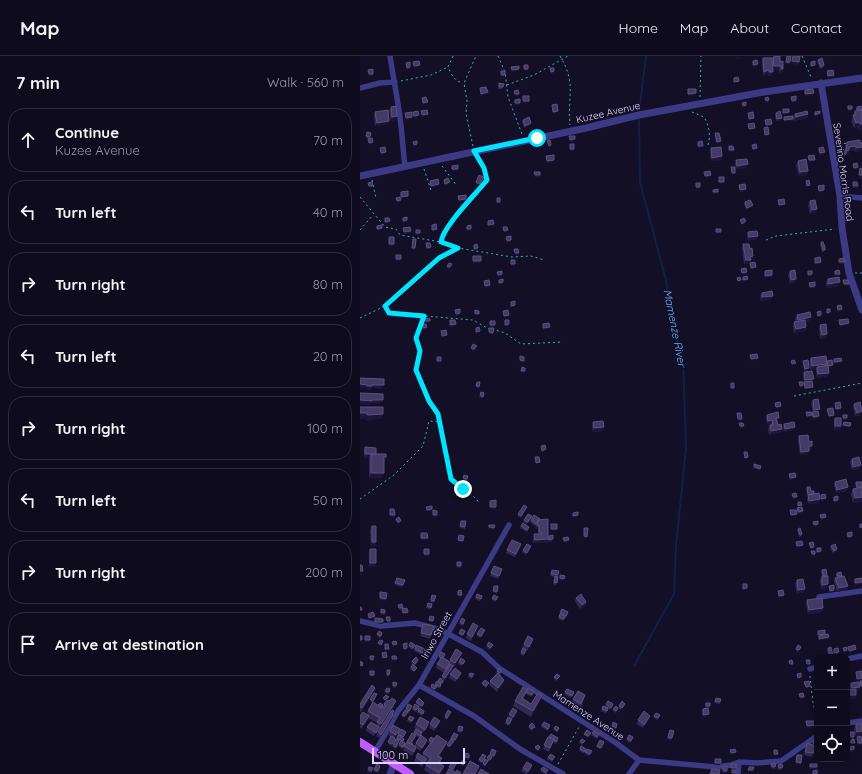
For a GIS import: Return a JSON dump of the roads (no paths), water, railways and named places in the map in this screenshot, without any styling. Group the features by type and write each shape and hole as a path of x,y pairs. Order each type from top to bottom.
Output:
{"main road":[{"path":"360,742 410,774"}],"street":[{"path":"390,56 391,70 395,82 405,166"},
{"name":"Kuzee Avenue","path":"360,176 639,115 818,84 862,78"},
{"path":"360,88 395,82"},
{"name":"Severino Morris Road","path":"818,84 840,196 842,228 849,273 862,310"},
{"path":"840,196 862,198"},
{"name":"Iriwo Street","path":"375,752 398,711 419,684 448,634 464,602 509,525"},
{"path":"819,597 862,591"},
{"name":"Mamenze Avenue","path":"360,620 381,626 415,623 441,630 482,652 499,668 639,760 715,767 731,765 739,762 758,763 781,761 814,738"},
{"path":"850,658 862,656"},
{"path":"810,669 814,668"},
{"path":"419,684 474,716 520,749 563,774"},
{"path":"850,723 862,721"},
{"path":"628,774 639,760"},
{"path":"738,774 739,762"},
{"path":"390,774 394,764"}],"waterway":[{"name":"Mamenze River","path":"639,113 646,56"},
{"name":"Mamenze River","path":"634,666 674,594 676,546 686,448 683,359 672,316 666,280 640,182 639,117"}]}
